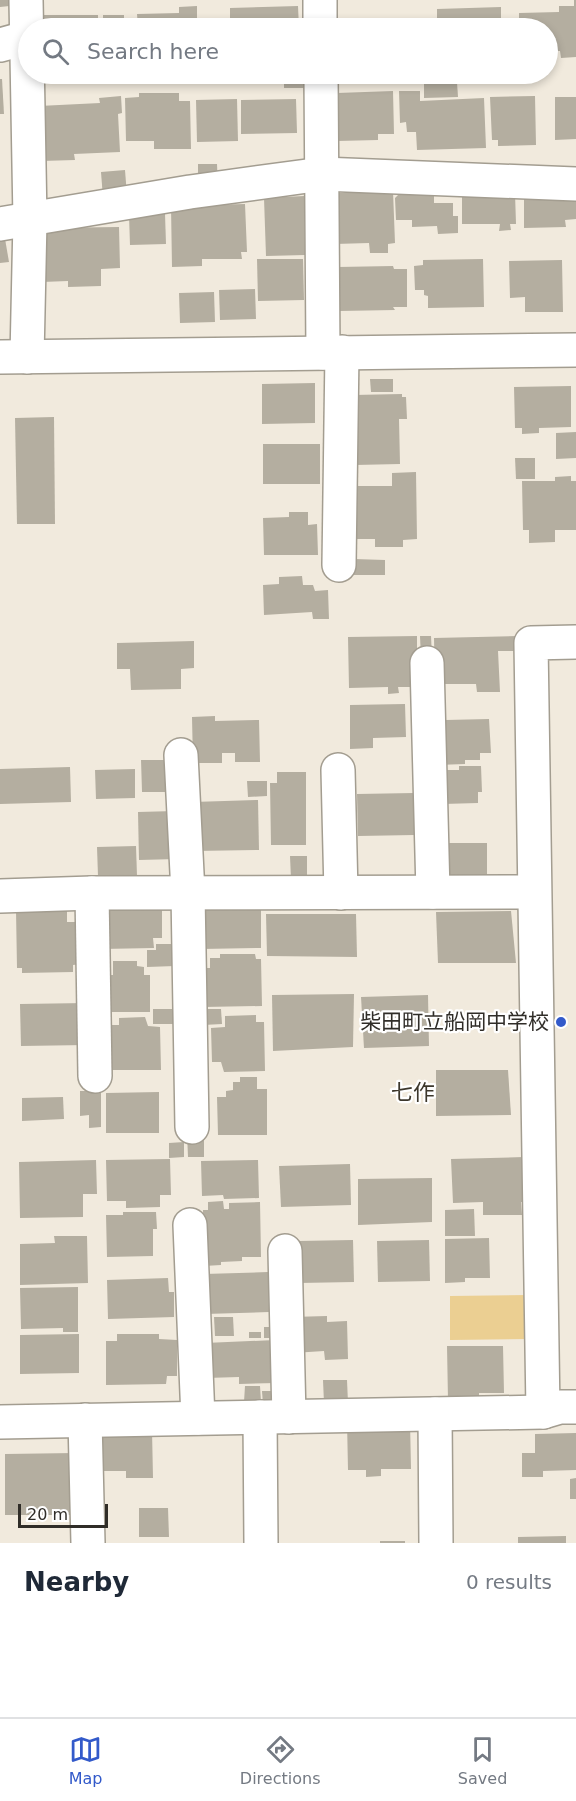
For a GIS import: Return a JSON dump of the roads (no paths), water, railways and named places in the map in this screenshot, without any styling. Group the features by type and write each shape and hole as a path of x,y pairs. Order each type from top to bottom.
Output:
{"street":[{"path":"20,18 26,0"},
{"path":"320,0 320,18"},
{"path":"18,25 13,41 14,357 576,350"},
{"path":"321,84 322,174 333,353 339,565"},
{"path":"15,222 190,192 322,174 576,184"},
{"path":"543,1412 531,643 576,642"},
{"path":"427,663 433,892"},
{"path":"181,755 188,893 192,1127"},
{"path":"338,770 341,892"},
{"path":"0,896 92,893 534,892"},
{"path":"92,893 95,1076"},
{"path":"190,1226 198,1418"},
{"path":"261,1543 275,1417 285,1251"},
{"path":"0,1422 543,1412 560,1407 576,1407"},
{"path":"435,1414 436,1543"},
{"path":"85,1420 88,1543"}],"place":[{"name":"柴田町立船岡中学校","path":"561,1022"}],"district":[{"name":"七作","path":"413,1092"}]}
